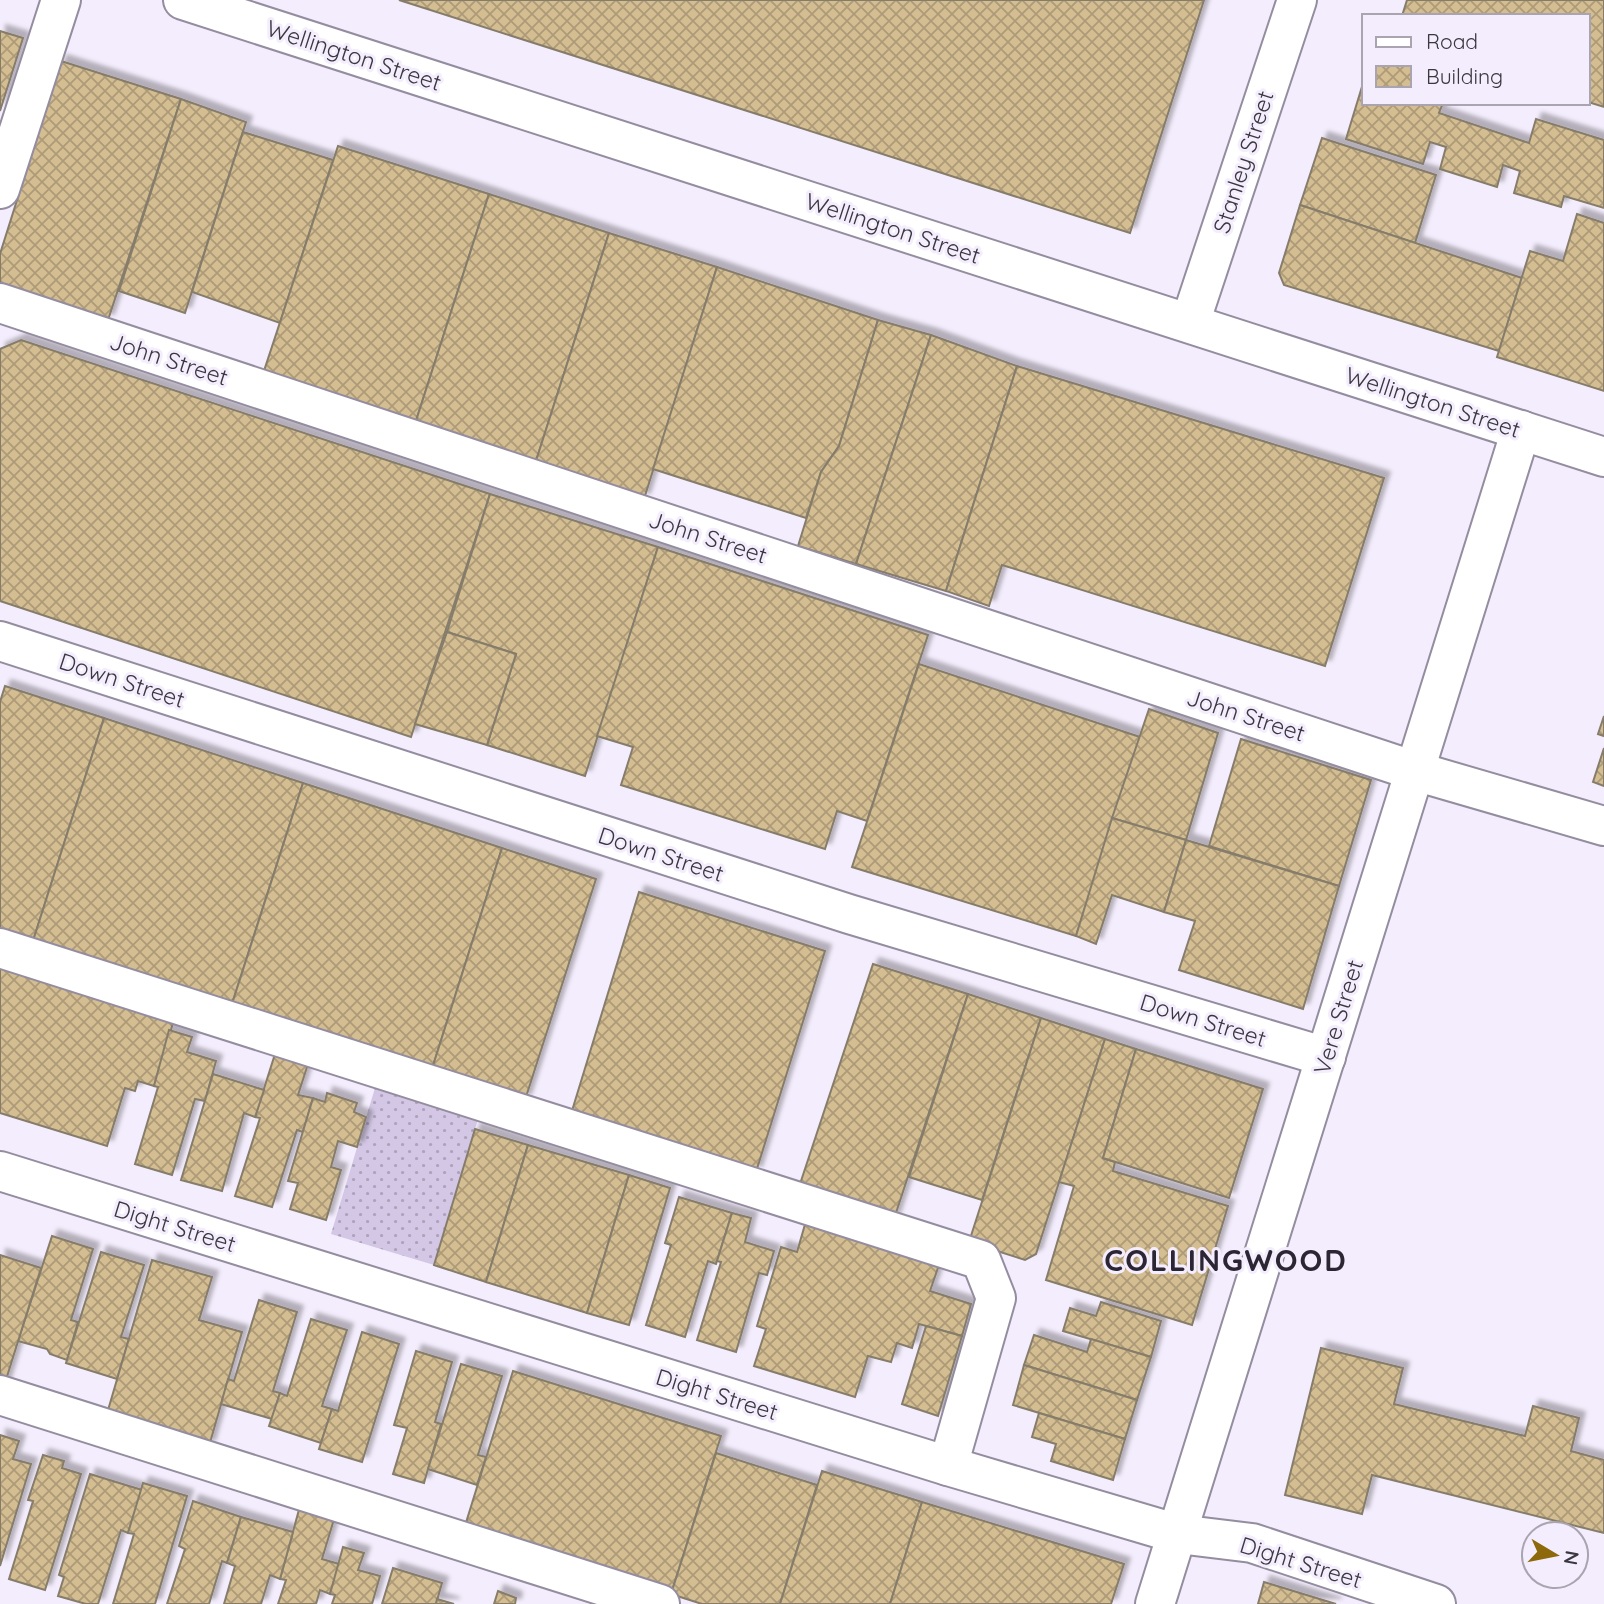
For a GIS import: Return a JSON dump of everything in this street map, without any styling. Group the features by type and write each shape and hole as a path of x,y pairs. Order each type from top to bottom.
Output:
{"street":[{"path":"0,189 61,0"},
{"name":"Wellington Street","path":"183,0 1604,457"},
{"name":"Stanley Street","path":"1190,323 1297,0"},
{"name":"John Street","path":"0,303 1415,771 1604,826"},
{"name":"Vere Street","path":"1156,1604 1521,430"},
{"name":"Down Street","path":"0,641 836,909 1326,1057"},
{"path":"0,948 981,1260 996,1298 948,1466"},
{"name":"Dight Street","path":"0,1171 948,1466 1178,1534 1252,1543 1436,1604"},
{"path":"0,1395 660,1604"}],"shaded area":[{"path":"375,1088 478,1119 434,1265 331,1234"}],"building":[{"path":"399,0 1204,0 1130,233"},
{"path":"1407,0 1604,0 1604,107 1590,103 1590,14 1403,14"},
{"path":"0,31 23,38 0,111"},
{"path":"61,61 181,99 108,320 0,285 0,254"},
{"path":"1362,87 1362,105 1442,105 1439,113 1529,143 1536,119 1604,140 1604,208 1564,196 1561,207 1514,193 1520,171 1503,165 1497,187 1440,169 1446,147 1430,142 1423,164 1346,139"},
{"path":"181,99 246,122 185,313 119,291"},
{"path":"243,132 333,160 280,323 192,292"},
{"path":"1322,138 1436,175 1415,243 1300,205"},
{"path":"338,146 489,194 414,427 263,374"},
{"path":"489,194 609,233 535,464 414,427"},
{"path":"1300,205 1522,278 1499,351 1284,285 1279,273"},
{"path":"1577,214 1604,223 1604,391 1497,357 1530,251 1563,261"},
{"path":"609,233 717,267 644,499 535,464"},
{"path":"717,267 878,320 839,446 821,472 806,518 653,469"},
{"path":"878,320 931,335 856,564 798,546 821,472 839,446"},
{"path":"931,335 1017,366 946,591 856,564"},
{"path":"21,340 490,494 411,737 0,601 0,349"},
{"path":"1017,366 1384,478 1325,666 1002,565 989,606 946,591"},
{"path":"490,494 658,547 585,776 487,745 516,654 447,632"},
{"path":"658,547 928,635 867,821 837,811 825,849 621,785 633,747 597,736"},
{"path":"447,632 516,654 487,745 415,724"},
{"path":"919,664 1140,737 1076,936 852,867"},
{"path":"5,686 104,718 32,944 0,934 0,702"},
{"path":"1149,709 1218,733 1186,840 1112,818"},
{"path":"1604,716 1604,736 1598,734"},
{"path":"104,718 303,783 231,1007 32,944"},
{"path":"1241,739 1371,780 1339,886 1209,846"},
{"path":"1604,748 1604,786 1593,782"},
{"path":"303,783 502,848 431,1072 231,1007"},
{"path":"1112,818 1186,840 1164,912 1112,895 1096,944 1076,936"},
{"path":"1186,840 1339,886 1303,1009 1179,970 1195,921 1164,912"},
{"path":"502,848 596,879 525,1100 431,1072"},
{"path":"639,892 825,951 756,1172 571,1114"},
{"path":"0,959 176,1013 154,1086 138,1081 135,1091 125,1088 107,1146 0,1113"},
{"path":"873,964 968,994 894,1219 799,1187"},
{"path":"968,994 1041,1018 982,1200 909,1177"},
{"path":"1041,1018 1105,1039 1036,1254 1025,1260 969,1242"},
{"path":"169,1030 192,1037 187,1052 216,1061 205,1101 195,1099 172,1175 135,1164 158,1087 154,1086"},
{"path":"1105,1039 1136,1049 1103,1158 1115,1162 1113,1171 1228,1206 1192,1325 1046,1280 1074,1186 1059,1182"},
{"path":"1136,1049 1263,1089 1229,1198 1103,1158"},
{"path":"275,1054 308,1064 298,1095 313,1098 303,1132 297,1130 272,1207 235,1196 260,1118 255,1117"},
{"path":"213,1074 264,1090 255,1117 244,1113 222,1191 181,1180"},
{"path":"327,1093 357,1103 354,1112 366,1117 357,1147 338,1141 331,1167 341,1170 326,1220 290,1209 298,1183 288,1181 313,1098 325,1102"},
{"path":"475,1129 528,1145 486,1282 434,1265"},
{"path":"528,1145 629,1175 587,1313 486,1282"},
{"path":"629,1175 670,1188 629,1325 587,1313"},
{"path":"679,1197 732,1213 716,1264 708,1261 685,1337 646,1325 671,1245 665,1243"},
{"path":"732,1213 751,1218 745,1242 774,1251 767,1275 759,1273 736,1352 697,1340 721,1262 717,1261"},
{"path":"806,1221 940,1262 930,1291 971,1304 962,1336 919,1324 912,1348 897,1343 891,1362 868,1356 855,1397 754,1366 766,1329 757,1326 781,1247 797,1252"},
{"path":"52,1236 93,1249 71,1320 78,1322 67,1360 50,1354 47,1349 18,1341"},
{"path":"101,1252 144,1265 121,1337 129,1339 117,1379 66,1363"},
{"path":"0,1255 41,1268 4,1386 0,1385"},
{"path":"152,1260 212,1277 199,1320 242,1332 209,1446 106,1417"},
{"path":"259,1300 297,1312 273,1391 280,1393 272,1419 221,1404 228,1379 234,1381"},
{"path":"1101,1302 1161,1321 1151,1357 1063,1331 1070,1308 1096,1316"},
{"path":"311,1319 347,1330 322,1406 332,1409 321,1443 269,1426 280,1393 287,1396"},
{"path":"926,1326 962,1336 938,1416 902,1404"},
{"path":"362,1332 399,1344 362,1462 319,1449 332,1409 338,1411"},
{"path":"1034,1335 1087,1352 1091,1339 1151,1357 1137,1400 1024,1365"},
{"path":"1321,1348 1403,1368 1394,1404 1525,1436 1533,1406 1579,1418 1571,1451 1604,1460 1604,1533 1590,1530 1590,1520 1552,1520 1372,1475 1362,1514 1285,1495"},
{"path":"416,1351 452,1362 435,1422 441,1424 424,1483 393,1474 407,1428 394,1425"},
{"path":"461,1364 502,1376 478,1455 486,1457 477,1485 428,1469"},
{"path":"1024,1365 1137,1400 1125,1439 1013,1405"},
{"path":"513,1371 721,1436 671,1594 464,1529"},
{"path":"1039,1413 1125,1439 1113,1480 1051,1461 1056,1444 1032,1437"},
{"path":"0,1435 19,1441 13,1459 31,1464 0,1566"},
{"path":"716,1453 817,1485 780,1604 702,1604 671,1594"},
{"path":"43,1455 64,1461 62,1468 81,1474 45,1590 9,1579 33,1501 28,1500"},
{"path":"822,1471 922,1502 890,1604 780,1604"},
{"path":"90,1474 142,1490 128,1533 121,1530 98,1604 86,1604 58,1596 64,1577 59,1575"},
{"path":"143,1483 187,1496 155,1604 113,1604 134,1534 128,1533"},
{"path":"193,1501 241,1517 227,1563 222,1561 209,1604 167,1604 185,1549 179,1546"},
{"path":"922,1502 1124,1564 1111,1604 890,1604"},
{"path":"300,1506 335,1516 322,1559 339,1564 330,1594 320,1590 316,1604 278,1604 286,1580 280,1579"},
{"path":"241,1517 293,1532 280,1579 270,1575 261,1604 224,1604 235,1566 227,1563"},
{"path":"343,1547 364,1553 358,1570 380,1576 372,1604 332,1604 335,1595 330,1594"},
{"path":"393,1568 442,1583 436,1604 382,1604"},
{"path":"1264,1582 1336,1604 1258,1604"},
{"path":"498,1591 516,1598 515,1604 494,1604"},
{"path":"437,1599 454,1604 436,1604"}],"district":[{"name":"COLLINGWOOD","path":"1226,1260"}]}
